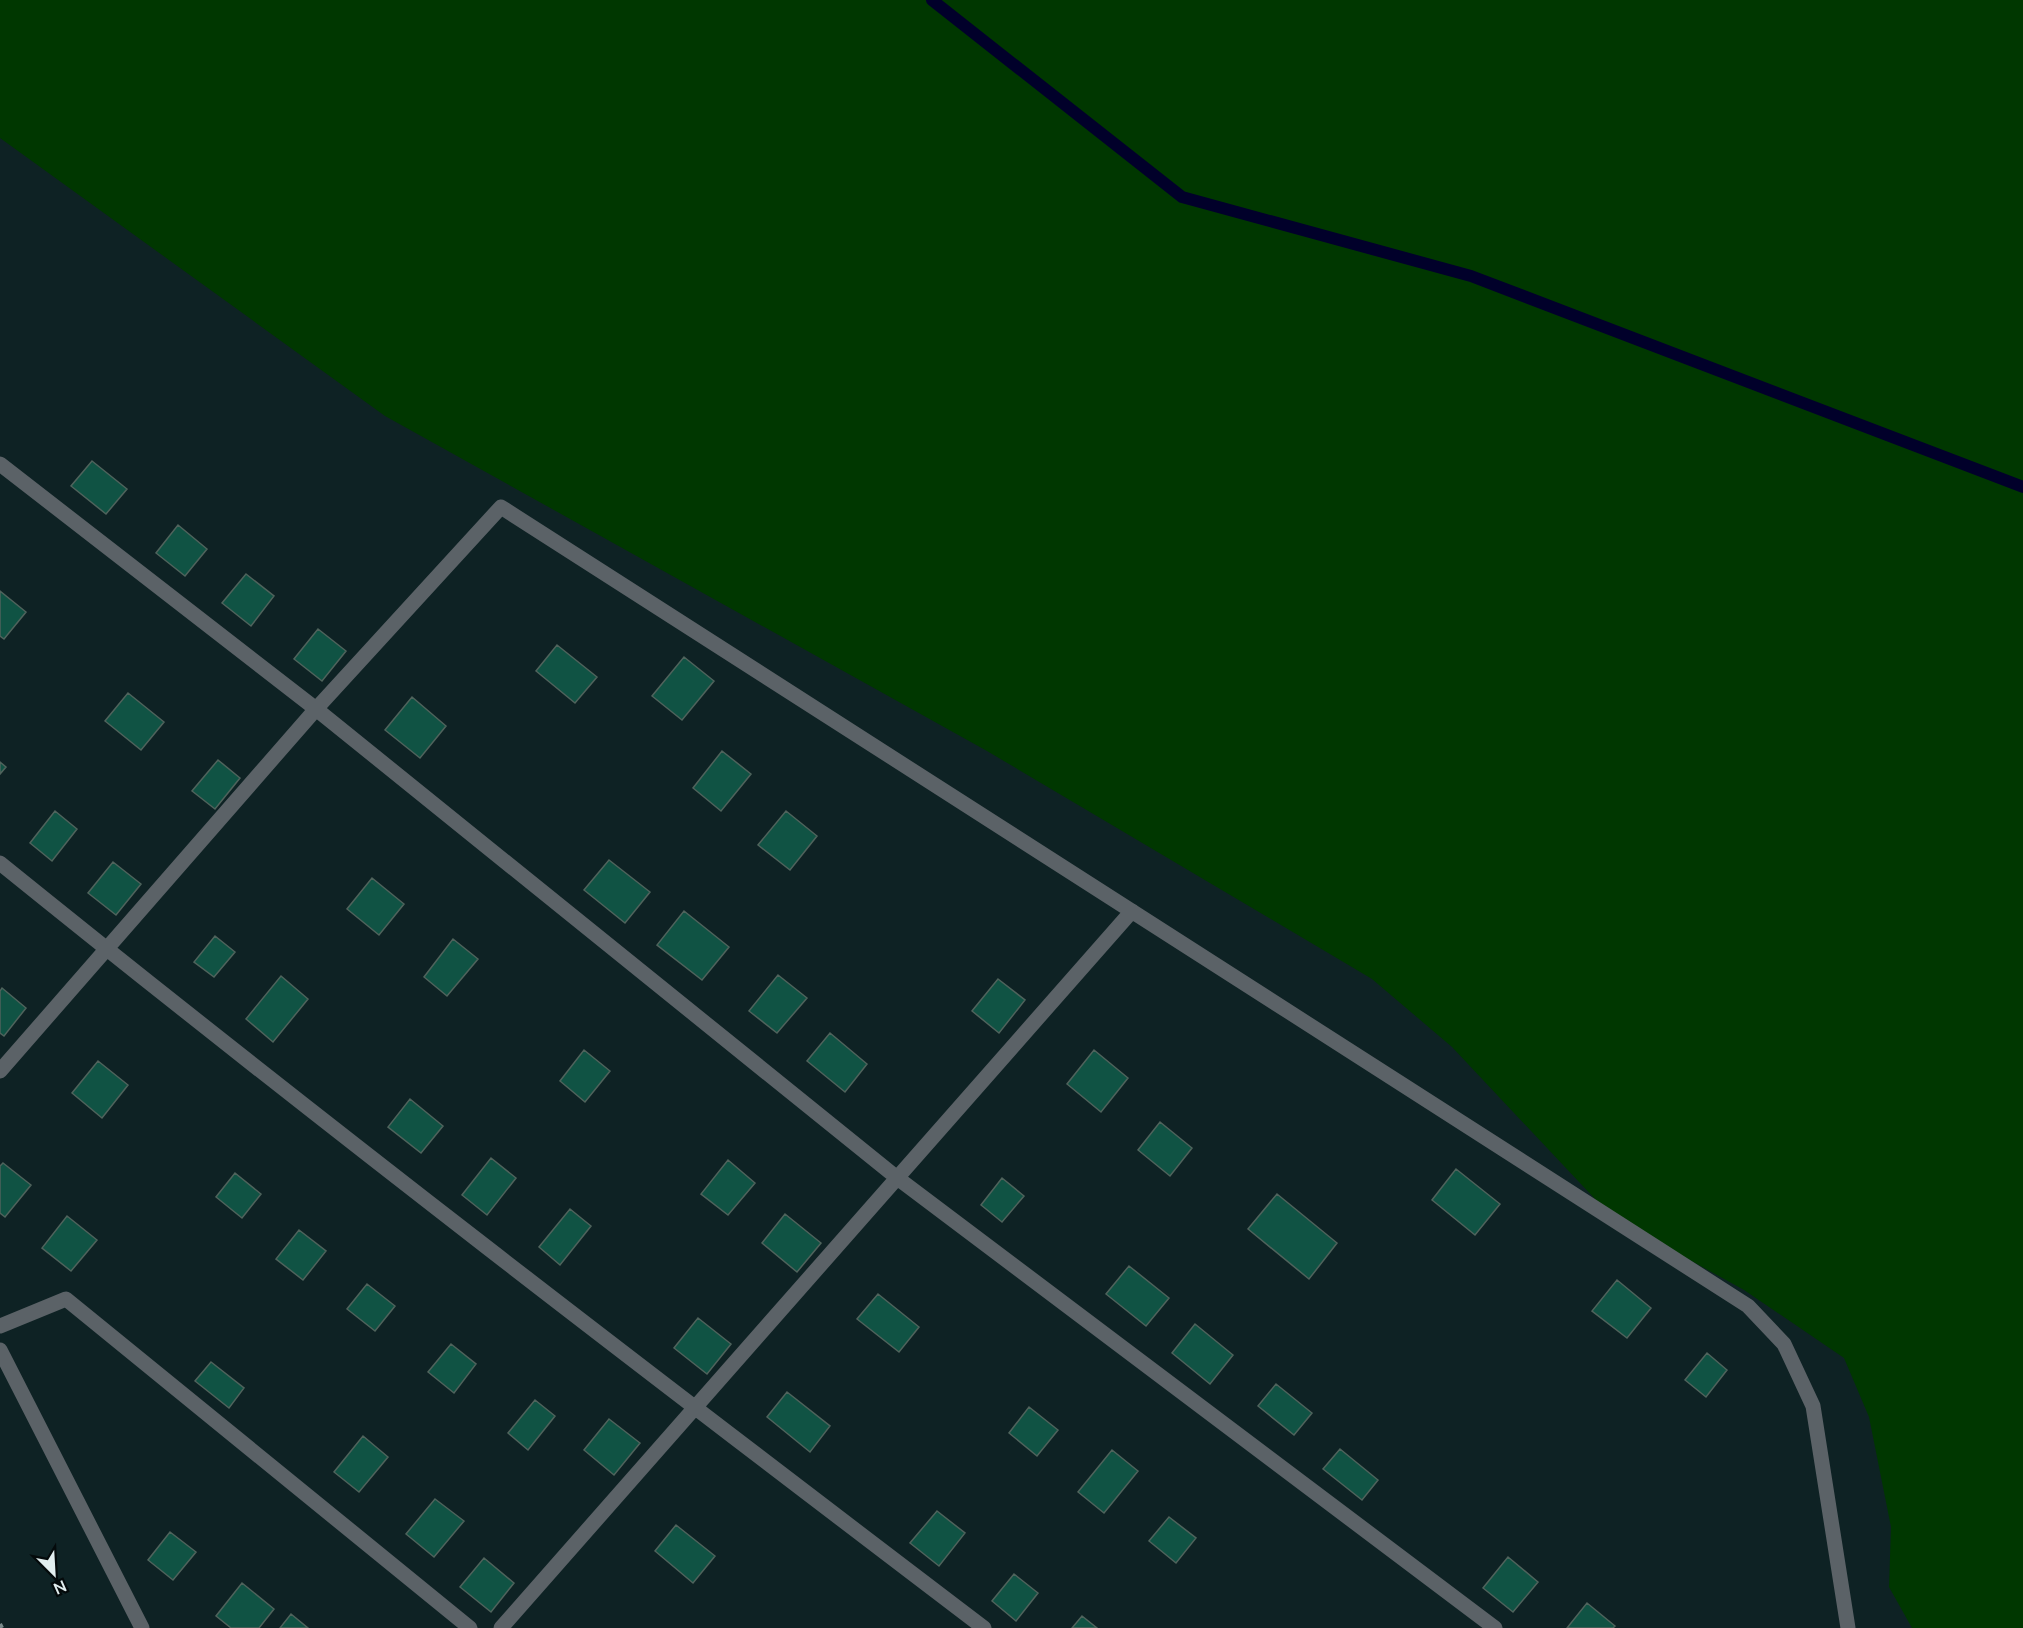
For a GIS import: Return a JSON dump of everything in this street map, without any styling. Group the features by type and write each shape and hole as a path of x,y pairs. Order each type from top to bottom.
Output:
{"lane":[{"path":"0,464 316,709 897,1177 1495,1628"},
{"path":"0,1071 316,709 501,507 1748,1306 1784,1344 1813,1406 1848,1628"},
{"path":"0,863 106,949 694,1407 984,1628"},
{"path":"501,1628 1132,911"},
{"path":"0,1326 66,1299 470,1628"},
{"path":"0,1350 142,1628"}],"green space":[{"path":"0,0 2023,0 2023,1628 1912,1628 1889,1587 1891,1527 1869,1417 1844,1358 1744,1290 1612,1217 1452,1047 1372,979 987,751 385,416 0,138"}],"building":[{"path":"92,461 127,489 106,514 71,486"},
{"path":"178,525 207,549 185,576 156,553"},
{"path":"246,574 274,596 251,626 222,603"},
{"path":"0,591 26,612 4,639 0,636"},
{"path":"318,629 346,651 322,681 294,659"},
{"path":"557,645 597,677 575,703 536,671"},
{"path":"684,657 714,681 682,720 652,696"},
{"path":"128,693 164,722 141,750 105,721"},
{"path":"412,697 446,726 420,758 385,730"},
{"path":"722,751 751,774 721,811 693,788"},
{"path":"218,760 240,778 215,809 192,791"},
{"path":"0,762 6,767 0,774"},
{"path":"55,811 77,829 52,861 30,843"},
{"path":"786,811 817,836 790,870 758,845"},
{"path":"609,860 650,892 625,923 584,890"},
{"path":"113,862 141,884 116,915 88,893"},
{"path":"372,878 404,904 379,935 347,909"},
{"path":"684,911 729,947 702,980 657,945"},
{"path":"215,936 235,952 214,977 194,962"},
{"path":"453,939 478,959 447,996 424,977"},
{"path":"778,975 807,998 777,1033 749,1011"},
{"path":"281,976 308,999 273,1042 246,1019"},
{"path":"998,979 1025,1000 999,1033 972,1011"},
{"path":"2,988 26,1008 4,1036 0,1033 0,991"},
{"path":"830,1033 867,1064 845,1092 807,1061"},
{"path":"584,1050 610,1071 585,1102 560,1081"},
{"path":"1094,1050 1128,1078 1101,1112 1067,1084"},
{"path":"98,1061 128,1085 102,1118 72,1093"},
{"path":"410,1099 443,1126 421,1153 388,1127"},
{"path":"1160,1122 1192,1148 1170,1176 1138,1150"},
{"path":"491,1158 516,1178 487,1215 462,1195"},
{"path":"728,1160 755,1183 728,1215 701,1194"},
{"path":"3,1163 31,1185 5,1217 0,1213 0,1166"},
{"path":"1456,1169 1500,1204 1475,1235 1432,1200"},
{"path":"235,1173 261,1194 242,1218 216,1197"},
{"path":"1002,1178 1024,1196 1002,1222 981,1205"},
{"path":"1277,1194 1337,1243 1309,1279 1248,1229"},
{"path":"570,1209 591,1226 560,1265 539,1247"},
{"path":"785,1214 821,1243 797,1272 762,1243"},
{"path":"67,1216 97,1240 71,1271 42,1248"},
{"path":"299,1230 326,1251 303,1280 276,1259"},
{"path":"1129,1266 1169,1298 1146,1326 1106,1294"},
{"path":"1617,1280 1651,1308 1627,1338 1592,1311"},
{"path":"367,1284 395,1306 375,1331 347,1309"},
{"path":"878,1294 919,1327 899,1352 857,1319"},
{"path":"698,1318 731,1344 707,1374 674,1348"},
{"path":"1195,1324 1233,1355 1210,1384 1172,1353"},
{"path":"451,1344 476,1364 454,1393 428,1372"},
{"path":"1707,1353 1727,1370 1706,1397 1685,1380"},
{"path":"211,1362 244,1388 229,1408 195,1381"},
{"path":"1276,1384 1312,1413 1294,1435 1258,1406"},
{"path":"787,1392 830,1426 810,1452 767,1417"},
{"path":"535,1400 555,1416 528,1450 508,1433"},
{"path":"1029,1407 1058,1430 1037,1456 1009,1433"},
{"path":"609,1419 640,1443 614,1475 584,1450"},
{"path":"363,1436 388,1457 359,1492 334,1472"},
{"path":"1340,1449 1378,1480 1362,1500 1323,1469"},
{"path":"1112,1450 1138,1471 1104,1513 1078,1492"},
{"path":"435,1499 464,1521 434,1557 406,1534"},
{"path":"937,1511 965,1533 939,1566 910,1543"},
{"path":"1169,1517 1196,1538 1176,1563 1149,1541"},
{"path":"676,1525 715,1556 693,1583 655,1551"},
{"path":"170,1532 196,1552 173,1580 148,1560"},
{"path":"1508,1557 1538,1582 1513,1612 1483,1588"},
{"path":"484,1558 514,1583 491,1612 460,1587"},
{"path":"1014,1574 1038,1593 1016,1621 992,1601"},
{"path":"242,1583 274,1609 259,1628 231,1628 216,1616"},
{"path":"1587,1603 1615,1626 1613,1628 1567,1628"},
{"path":"291,1614 308,1628 280,1628"},
{"path":"1082,1616 1097,1628 1072,1628"}],"waterway":[{"path":"932,0 1182,197 1471,276 2023,487"}]}
